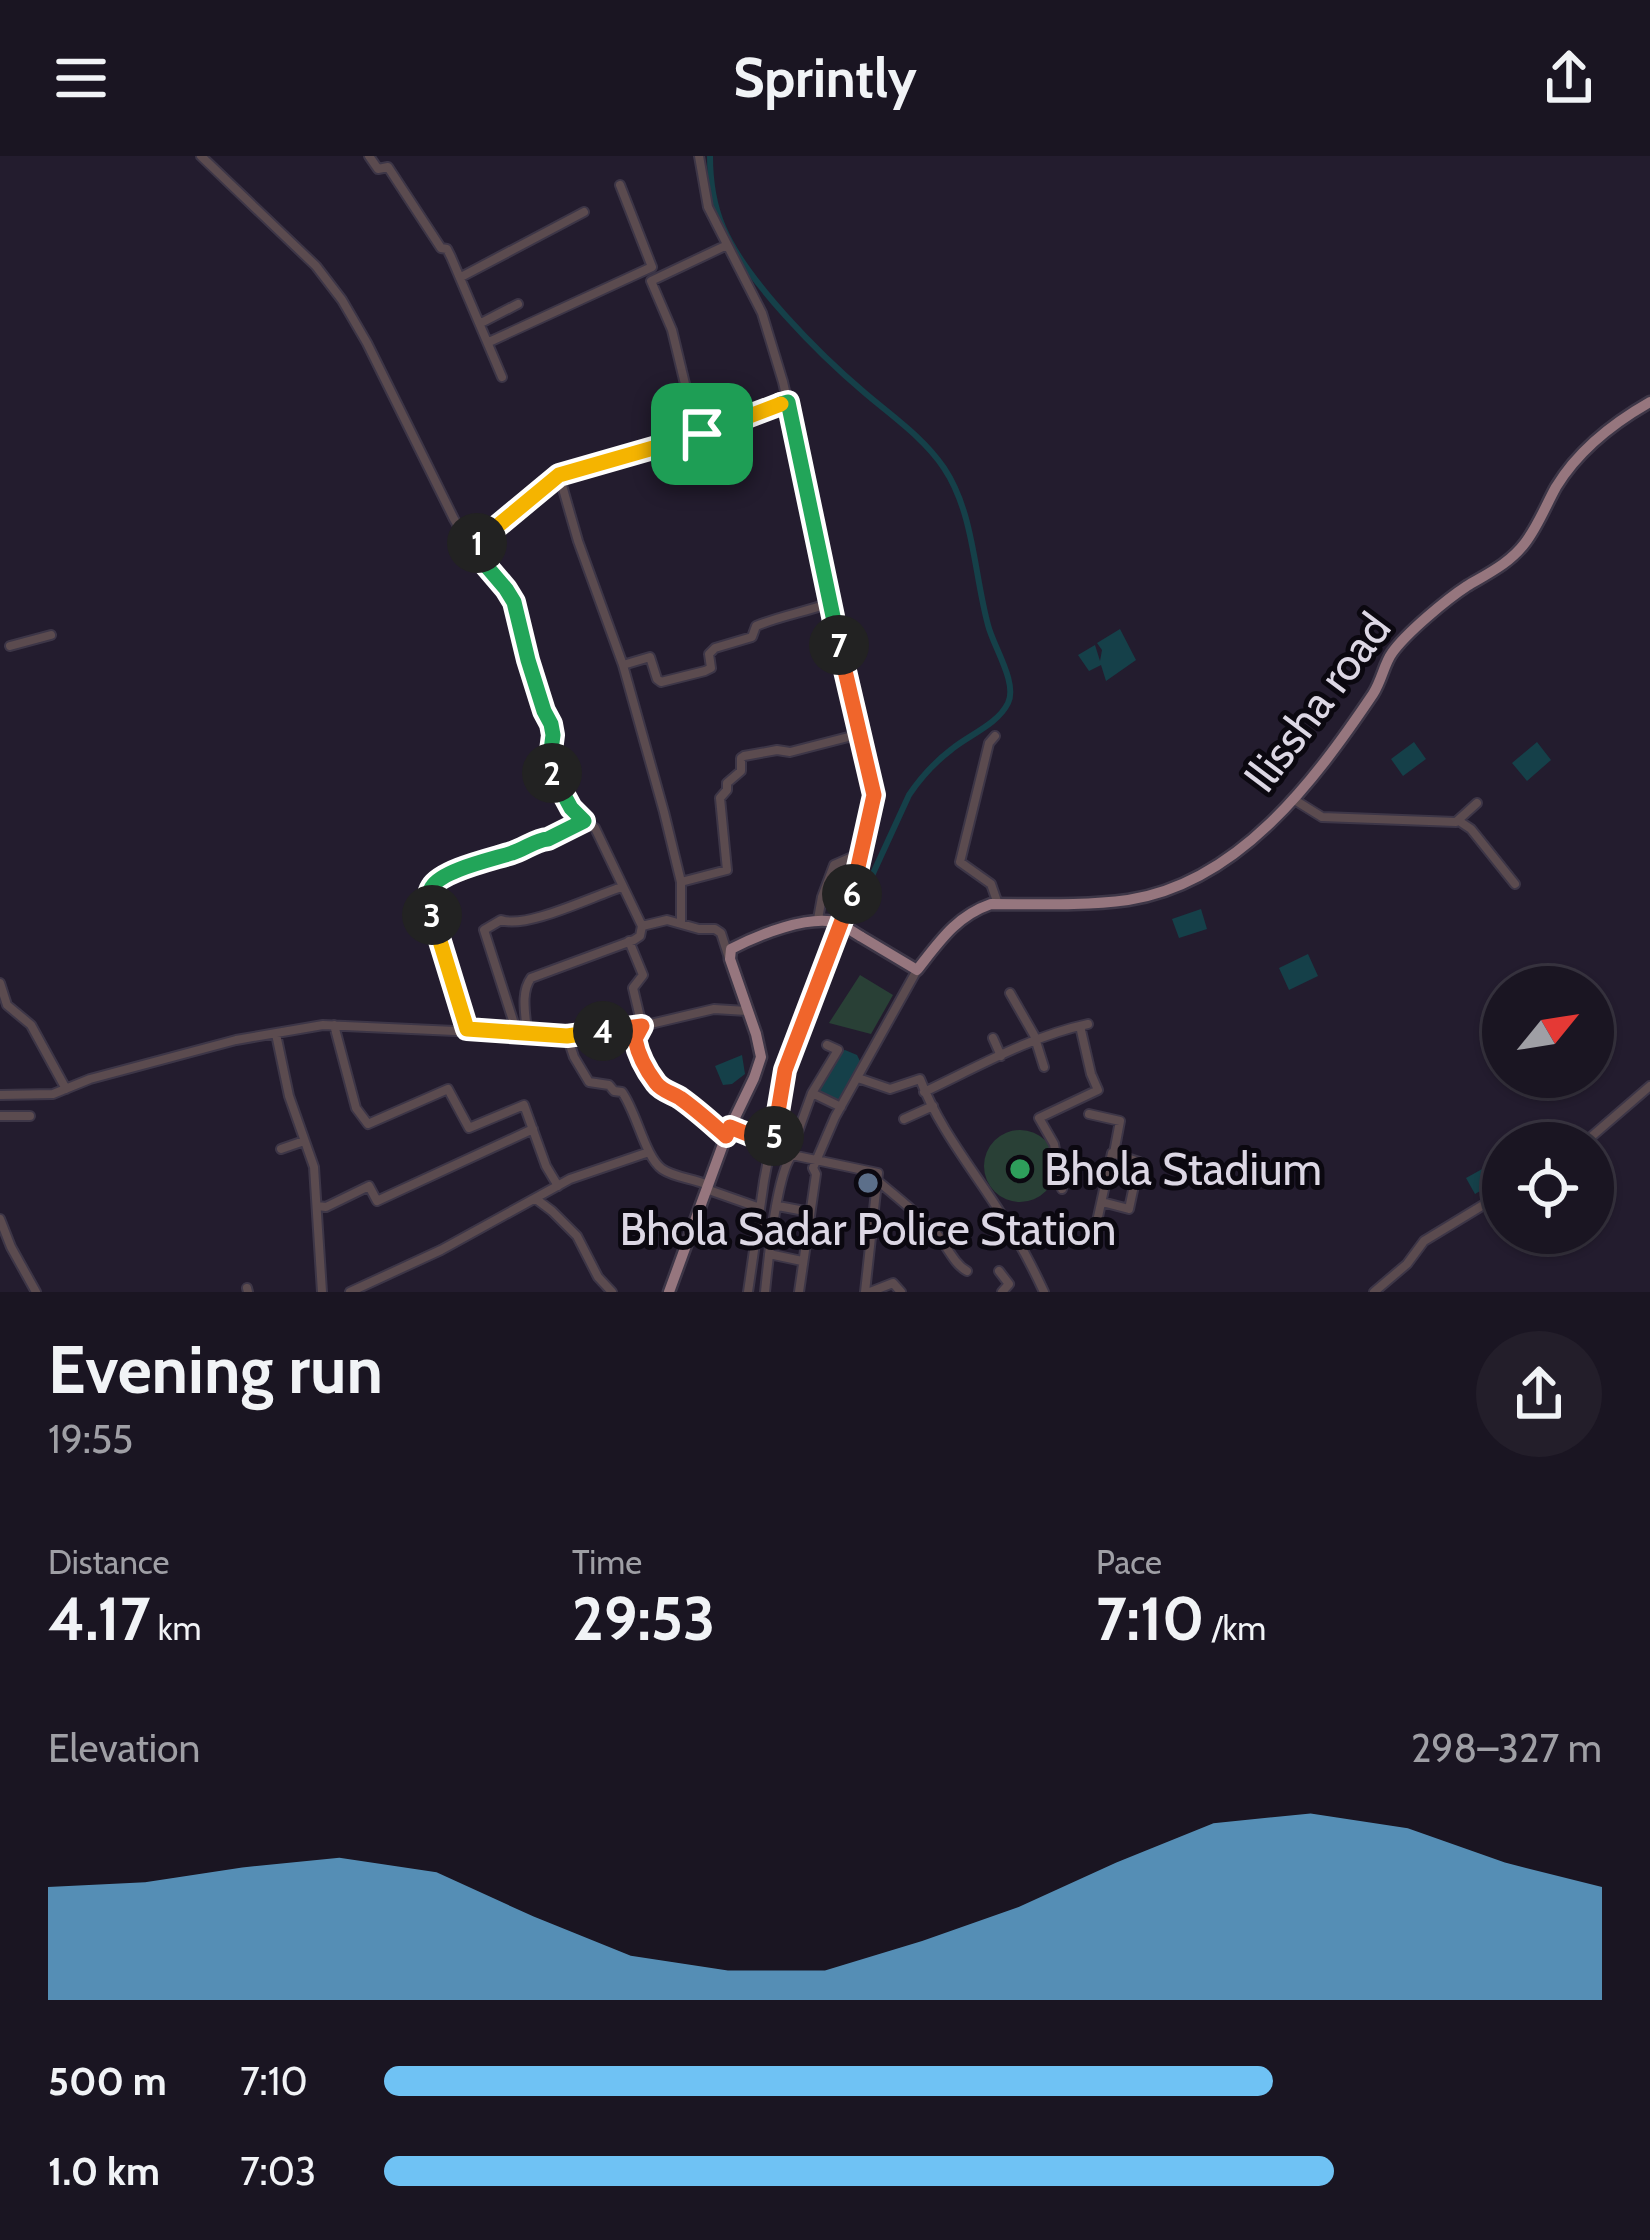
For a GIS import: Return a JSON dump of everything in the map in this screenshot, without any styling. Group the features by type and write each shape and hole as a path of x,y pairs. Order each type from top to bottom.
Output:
{"main road":[{"name":"Ilissha road","path":"916,970 956,923 982,908 1133,899 1234,855 1308,782 1383,679 1390,655 1450,598 1512,558 1582,452 1607,429 1650,402"},
{"path":"669,1292 761,1057 730,951 818,919 839,923 916,970"}],"street":[{"path":"201,156 316,266 342,300 471,548 514,602 551,724 549,766 571,808 595,828 642,926 640,936 531,978 526,984 522,1033"},
{"path":"369,156 378,169 388,166 441,248 452,257 502,377"},
{"path":"699,156 708,207 762,313 788,402 874,795 853,894 785,1070 748,1292"},
{"path":"489,342 652,267 619,189"},
{"path":"460,278 584,212"},
{"path":"702,434 672,330 651,281 727,245"},
{"path":"481,322 518,304"},
{"path":"471,548 560,475 702,434 788,402"},
{"path":"560,475 664,812 681,882 682,924"},
{"path":"622,664 650,657 661,682 705,671 711,668 709,654 715,648 752,637 756,626 780,616 830,603"},
{"path":"10,646 51,635"},
{"path":"681,882 727,870 720,798 734,774 741,771 741,758 790,752 860,734"},
{"path":"994,736 960,862 991,884 998,904"},
{"path":"1293,799 1322,817 1459,821 1515,884"},
{"path":"1459,821 1477,803"},
{"path":"467,1029 429,904 432,887 452,873 584,821"},
{"path":"818,919 834,865 860,853"},
{"path":"522,1033 484,930 501,920 532,919 622,887"},
{"path":"642,926 667,920 718,930 730,959"},
{"path":"629,941 643,975 633,988 642,1026 635,1039 656,1083 728,1132 772,1144"},
{"path":"799,1292 816,1174 812,1171 841,1107 916,970"},
{"path":"0,983 7,1005 31,1024 66,1089"},
{"path":"1010,993 1044,1067"},
{"path":"0,1095 53,1094 90,1079 236,1040 334,1025 567,1036 642,1026 714,1009 749,1011"},
{"path":"334,1025 356,1108 368,1124 448,1089 469,1128 521,1105 558,1186"},
{"path":"924,1091 1001,1055 1084,1025 1098,1090 1039,1118 1054,1144 1062,1189"},
{"path":"277,1034 289,1096 314,1167 322,1292"},
{"path":"567,1036 589,1082 610,1085 631,1104 649,1152 664,1171 694,1178 760,1208"},
{"path":"993,1038 1001,1055"},
{"path":"791,1151 812,1093 838,1050 827,1046"},
{"path":"858,1078 890,1089 920,1079 1044,1292"},
{"path":"1608,1122 1650,1086"},
{"path":"812,1093 841,1107"},
{"path":"904,1119 933,1106"},
{"path":"1089,1114 1120,1121 1096,1226"},
{"path":"0,1117 30,1116"},
{"path":"317,1206 326,1208 369,1186 377,1201 532,1129"},
{"path":"281,1149 304,1141"},
{"path":"350,1292 441,1250 575,1177 649,1152"},
{"path":"1102,1202 1129,1209 1132,1201 1139,1162 1114,1153"},
{"path":"765,1292 789,1156 876,1171 868,1292 893,1282 901,1292"},
{"path":"878,1180 934,1231 959,1267 967,1271"},
{"path":"536,1199 577,1236 598,1277 613,1292"},
{"path":"778,1205 810,1213"},
{"path":"1374,1292 1407,1264 1424,1241 1482,1206"},
{"path":"0,1219 36,1292"},
{"path":"770,1254 802,1262"},
{"path":"999,1271 1009,1284 1002,1292"}],"shaded area":[{"path":"1120,629 1136,660 1106,681 1101,665 1089,671 1078,655 1095,645 1100,661 1102,650 1097,643"},
{"path":"1414,742 1426,759 1403,776 1391,759"},
{"path":"1537,742 1551,760 1527,781 1512,763"},
{"path":"1201,909 1207,929 1179,938 1172,919"},
{"path":"1308,954 1318,976 1289,990 1279,968"},
{"path":"860,975 893,995 871,1034 829,1023"},
{"path":"845,1050 857,1055 863,1067 840,1102 816,1090"},
{"path":"742,1055 745,1074 723,1085 715,1066"},
{"name":"Bhola Stadium","path":"1020,1130 1046,1140 1056,1166 1046,1192 1020,1202 994,1192 984,1166 994,1140"},
{"path":"1482,1169 1482,1190 1475,1194 1466,1178"}],"waterway":[{"path":"710,156 720,219 766,293 806,338 917,437 944,468 962,504 988,625 1010,685 1008,703 997,717 940,759 909,795 820,989"},
{"path":"777,1132 794,1057"}],"place":[{"name":"Bhola Stadium","path":"1020,1169"},
{"name":"Bhola Sadar Police Station","path":"868,1183"}],"route":[{"path":"788,402 874,795 853,894 785,1070 772,1144 730,1127 726,1136 656,1083 638,1053 635,1039 642,1026 567,1036 467,1029 429,904 437,881 584,821 571,808 549,766 551,724 514,602 471,548 559,475 702,434 788,402"}]}
